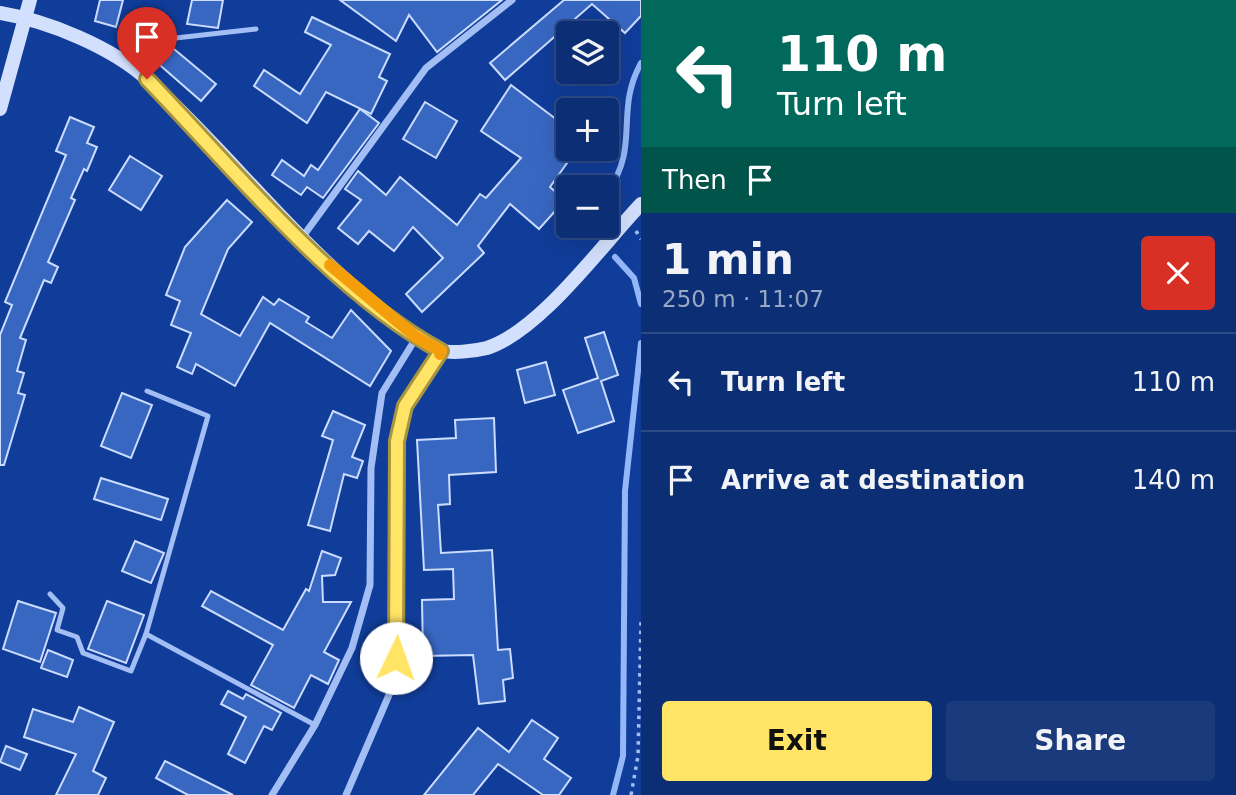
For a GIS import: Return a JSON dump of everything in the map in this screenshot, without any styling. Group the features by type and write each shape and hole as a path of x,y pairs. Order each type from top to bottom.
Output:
{"main road":[{"path":"2,0 0,11 64,31 127,65 147,79 300,239 367,299 416,337 441,351 485,348 509,338 538,316 641,204"},
{"path":"0,109 30,0"}],"street":[{"path":"300,239 426,68 512,0"},
{"path":"272,795 315,725 352,648 370,585 371,468 382,393 416,337"},
{"path":"346,795 395,681 398,612 397,441 405,406 441,351"}],"lane":[{"path":"127,65 158,40 256,29"},
{"path":"50,594 63,608 57,631 77,637 83,653 131,671 146,634 208,416 147,391"},
{"path":"146,634 315,725"}],"path":[{"path":"631,795 638,756 641,621"}],"building":[{"path":"100,0 123,0 116,27 95,21"},
{"path":"192,0 223,0 218,28 187,24"},
{"path":"340,0 502,0 437,52 409,15 396,41"},
{"path":"564,0 641,0 641,16 625,33 619,28 619,21 611,21 592,4 573,21 556,21 556,35 505,80 490,63"},
{"path":"312,17 390,54 379,77 387,81 371,114 326,92 307,123 254,86 264,70 300,94 331,45 305,32"},
{"path":"168,44 216,84 201,101 154,60"},
{"path":"511,85 556,119 556,161 568,161 550,187 556,192 556,210 539,229 510,204 478,246 484,253 422,312 406,294 443,258 413,227 394,251 369,231 358,244 338,228 361,200 345,189 358,171 386,195 400,177 457,225 480,194 486,198 521,158 481,131"},
{"path":"425,102 457,121 436,158 403,139"},
{"path":"360,109 379,123 323,198 307,187 301,195 272,175 282,160 304,176 311,165 318,170"},
{"path":"70,117 94,127 87,143 97,147 71,198 75,200 48,262 58,267 51,283 44,280 20,338 26,340 17,371 24,373 18,393 25,395 4,465 0,465 0,335 12,305 5,302 66,155 56,151"},
{"path":"130,156 162,176 141,210 109,190"},
{"path":"227,200 252,222 228,249 201,314 240,336 263,297 274,305 279,299 309,317 306,322 332,338 351,310 391,351 370,386 270,323 235,386 196,364 192,374 177,367 191,333 171,325 180,301 166,295 185,247"},
{"path":"604,332 618,375 601,381 614,421 578,433 563,390 598,378 585,338"},
{"path":"546,362 555,395 525,403 517,370"},
{"path":"122,393 152,405 131,458 101,446"},
{"path":"333,411 365,425 352,457 363,461 357,478 344,474 330,531 308,525 333,440 322,436"},
{"path":"494,418 496,472 449,475 450,504 438,505 441,553 492,550 498,650 510,649 513,678 503,680 505,701 479,704 473,655 423,656 422,600 454,599 453,569 424,570 417,440 456,438 455,420"},
{"path":"101,478 168,499 161,520 94,499"},
{"path":"135,541 164,553 151,583 122,571"},
{"path":"322,551 341,558 335,575 322,576 323,602 351,602 324,652 339,660 328,684 311,675 294,708 251,685 273,645 202,606 211,591 283,630 306,589 309,591"},
{"path":"18,601 56,613 40,662 3,649"},
{"path":"107,601 144,615 126,663 88,649"},
{"path":"48,650 73,660 67,677 41,668"},
{"path":"228,691 243,699 246,694 281,713 272,730 264,726 245,763 228,754 246,717 221,704"},
{"path":"79,707 114,722 93,771 106,778 98,795 56,795 76,754 24,737 33,709 73,722"},
{"path":"532,720 558,738 544,759 571,778 559,795 543,795 498,764 473,795 424,795 478,728 509,752"},
{"path":"6,746 27,754 20,770 0,762"},
{"path":"165,761 233,795 188,795 156,778"}],"waterway":[{"path":"617,175 626,144 629,97 641,63"},
{"path":"615,257 634,278 641,304"},
{"path":"613,795 623,756 625,491 641,343"}],"slow traffic":[{"path":"330,265 367,299 416,337 441,351 440,354"}],"route":[{"path":"147,79 300,239 367,299 416,337 441,351 405,406 397,441 396,658"}]}
